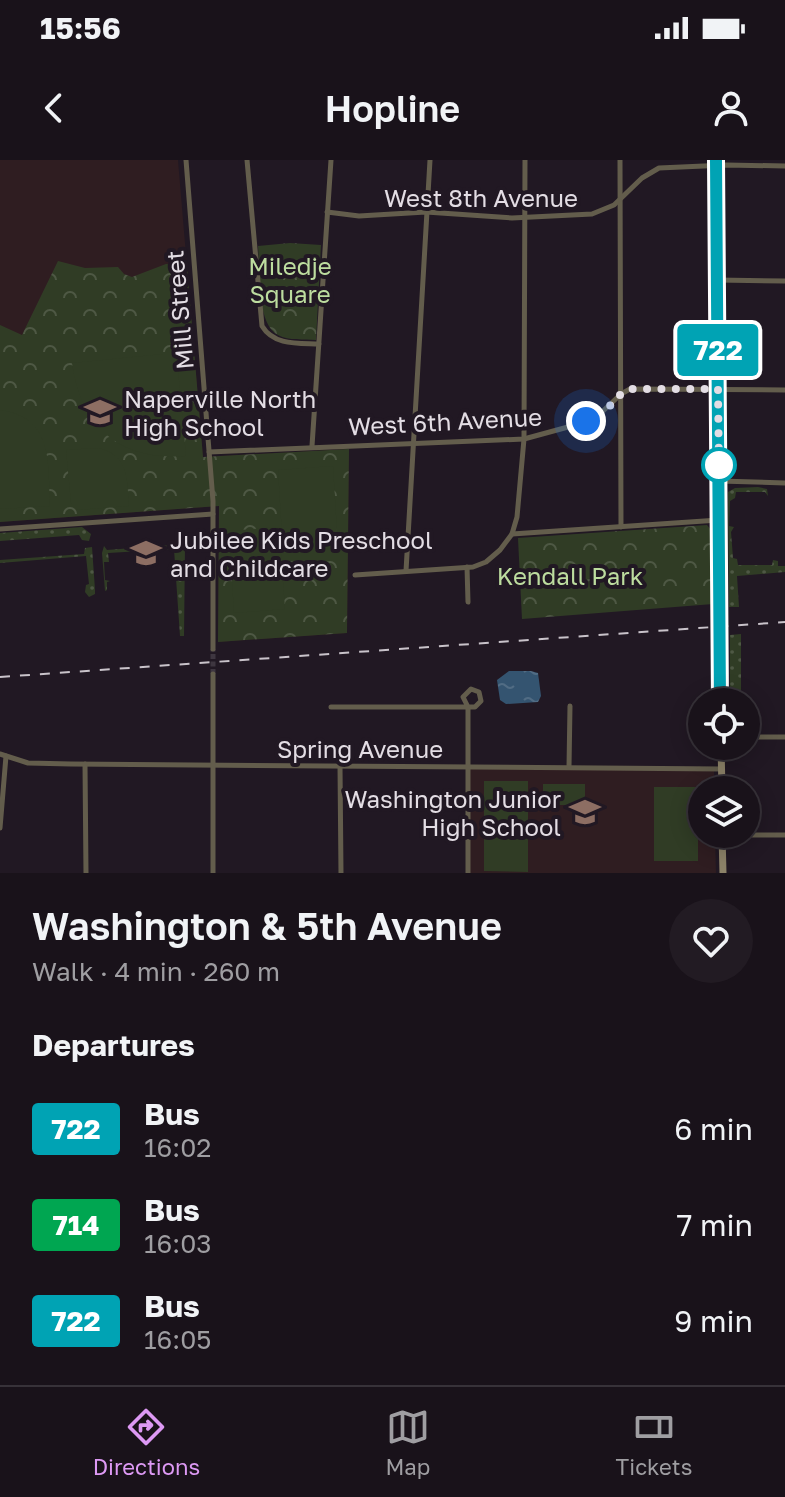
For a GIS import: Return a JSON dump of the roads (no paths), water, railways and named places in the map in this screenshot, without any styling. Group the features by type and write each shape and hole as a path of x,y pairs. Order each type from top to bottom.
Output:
{"main road":[{"path":"716,163 720,611"},
{"path":"720,635 720,688"},
{"path":"722,760 722,776"},
{"path":"722,848 723,873"}],"street":[{"name":"Mill Street","path":"186,160 213,514 213,649"},
{"path":"247,160 262,326 279,341 319,344"},
{"path":"312,446 331,160"},
{"path":"406,571 430,160"},
{"path":"355,575 467,567 490,559 512,534 517,517 524,439 525,160"},
{"path":"620,160 621,527"},
{"name":"West 8th Avenue","path":"327,212 367,216 426,212 523,218 592,214 610,207 642,178 659,168 716,163 785,166"},
{"path":"717,280 785,281"},
{"path":"621,394 630,389 785,390"},
{"name":"West 6th Avenue","path":"209,452 524,439 586,421 608,408 621,394"},
{"path":"719,481 785,483"},
{"path":"0,529 213,514"},
{"path":"512,534 719,520"},
{"path":"467,567 468,602"},
{"path":"213,674 213,873"},
{"path":"569,767 570,706"},
{"path":"331,707 468,707 468,873"},
{"path":"760,737 785,737"},
{"path":"0,828 3,755"},
{"name":"Spring Avenue","path":"3,755 28,763 722,769"},
{"path":"85,764 86,873"},
{"path":"340,766 341,873"},
{"path":"760,835 785,835"}],"water":[{"path":"509,671 538,673 541,696 538,702 506,704 500,700 497,680"}],"tunnel":[{"path":"720,611 720,635"},
{"path":"213,649 213,674"}],"railway":[{"path":"0,677 785,622"}],"place":[{"name":"Naperville North High School","path":"100,412"},
{"name":"Jubilee Kids Preschool and Childcare","path":"146,553"},
{"name":"Washington Junior High School","path":"585,812"}],"park label":[{"name":"Miledje Square","path":"290,279"},
{"name":"Kendall Park","path":"570,575"}]}
